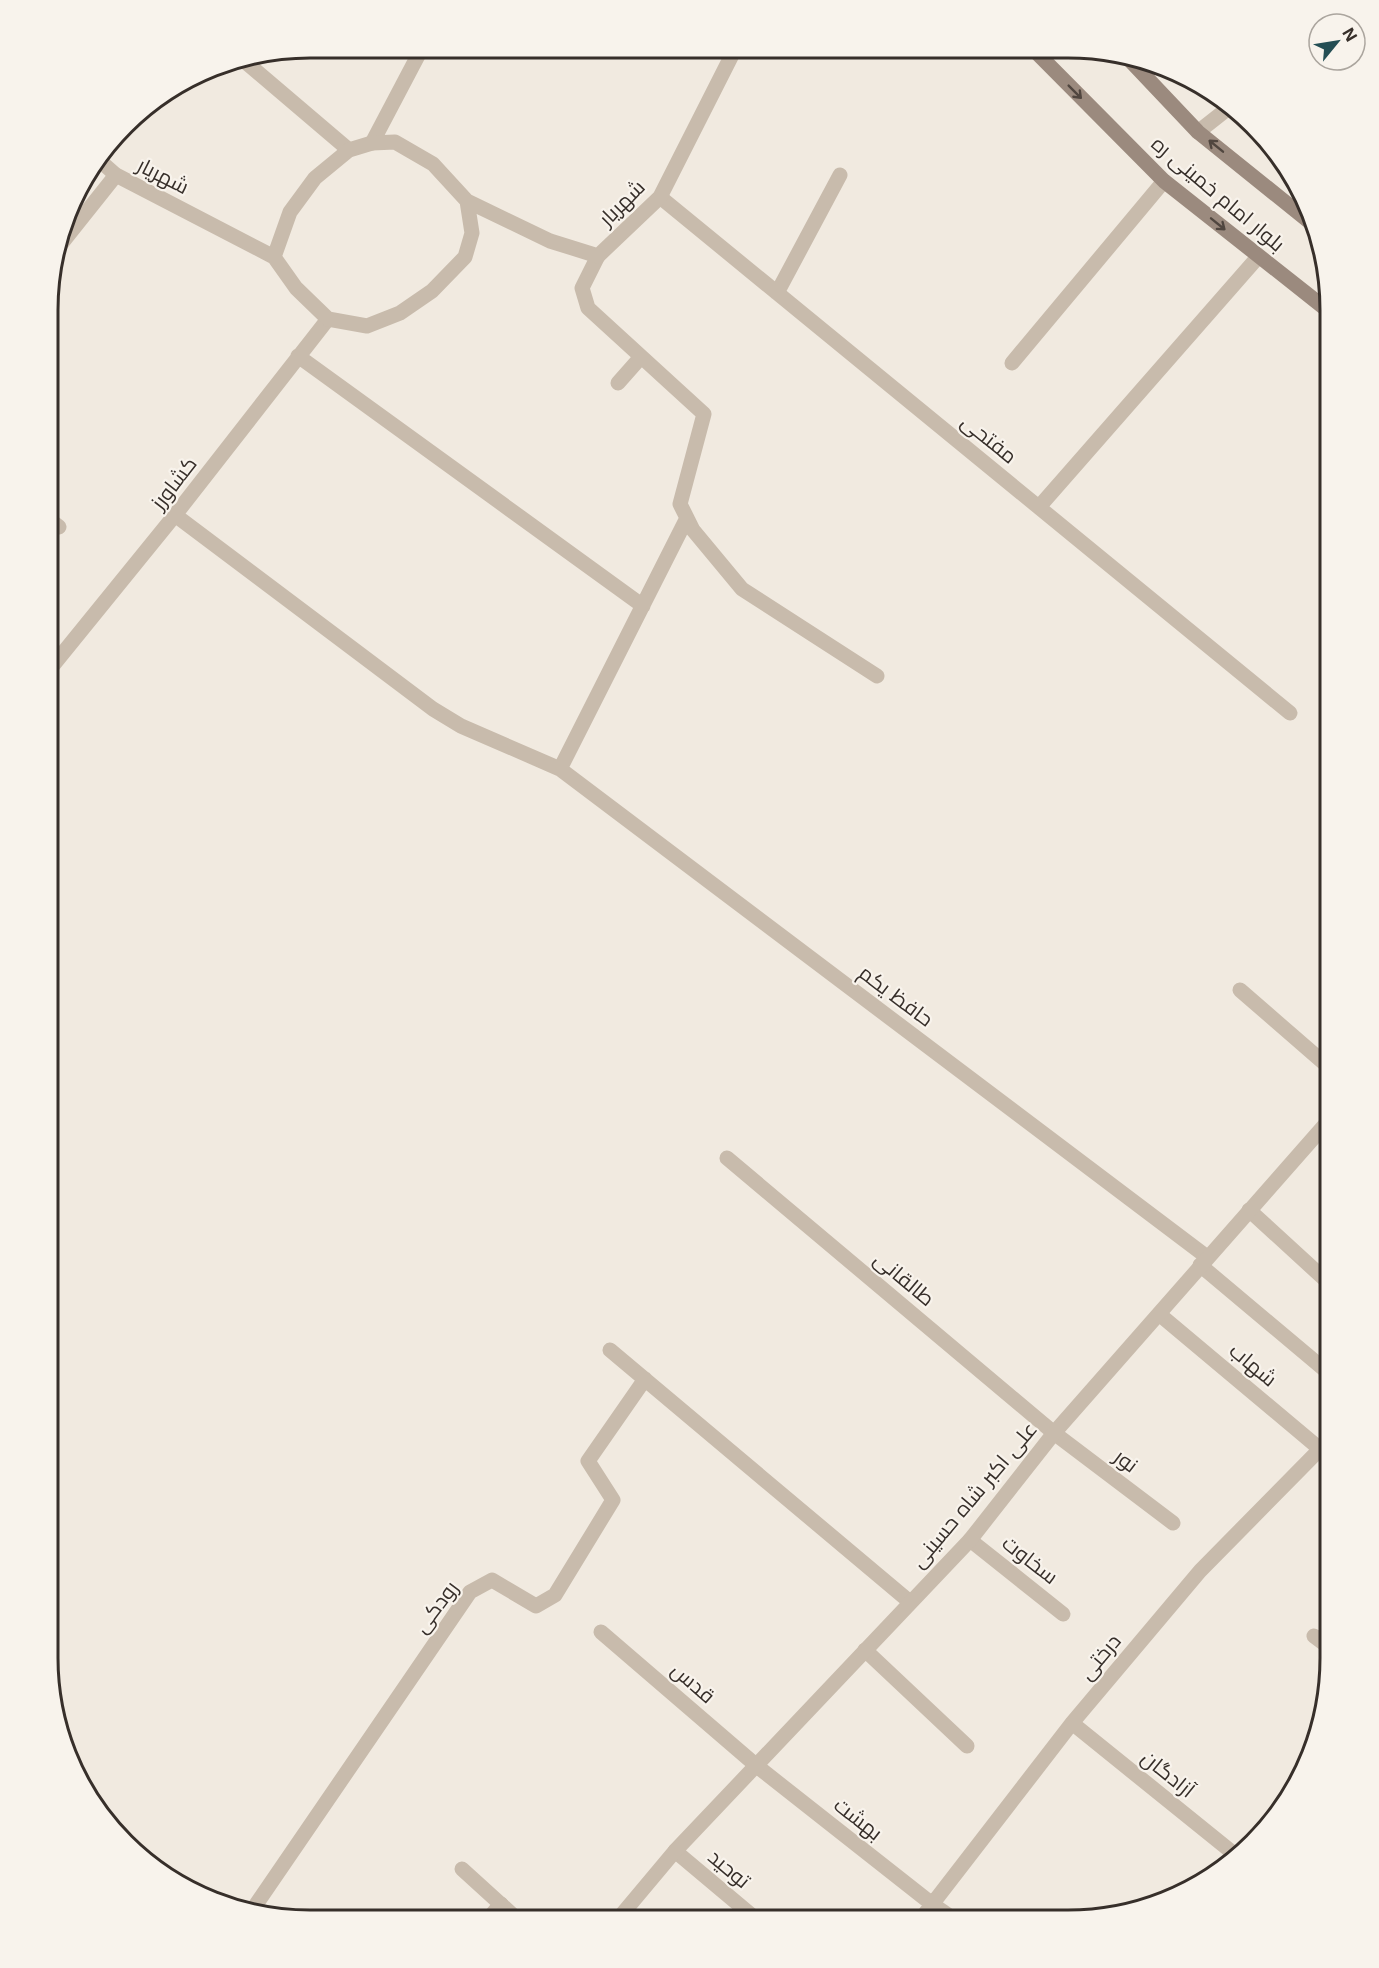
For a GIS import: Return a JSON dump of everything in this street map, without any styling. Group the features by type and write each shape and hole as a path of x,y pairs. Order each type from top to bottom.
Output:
{"main road":[{"name":"بلوار امام خمینی ره","path":"1042,58 1164,181 1320,305"},
{"name":"بلوار امام خمینی ره","path":"1137,68 1198,132 1302,215"}],"street":[{"path":"372,143 417,58"},
{"name":"شهریار","path":"467,201 550,241 598,256 660,197 730,58"},
{"path":"250,66 349,150"},
{"path":"1198,132 1224,112"},
{"path":"395,142 433,164 467,201 472,233 465,257 432,291 400,313 367,326 328,319 296,288 274,257 290,212 315,178 349,150 372,143 395,142"},
{"name":"شهریار","path":"105,165 116,175 274,257"},
{"path":"73,228 116,175"},
{"path":"777,293 840,175"},
{"path":"1012,363 1164,181"},
{"name":"مفتحی","path":"660,197 1290,713"},
{"path":"598,256 582,288 588,308 704,414 680,504 693,530 742,589 877,676"},
{"path":"1039,507 1258,257"},
{"name":"کشاورز","path":"58,659 175,515 328,319"},
{"path":"298,356 643,606"},
{"path":"618,383 641,357"},
{"name":"حافظ یکم","path":"175,515 433,709 461,726 560,769 1204,1261 1320,1366"},
{"path":"560,769 687,519"},
{"path":"1240,990 1320,1059"},
{"name":"علی اکبر شاه حسینی","path":"626,1910 675,1851 758,1767 970,1540 1054,1433 1320,1130"},
{"name":"طالقانی","path":"727,1158 1054,1433"},
{"path":"1249,1210 1320,1275"},
{"name":"شهاب","path":"1159,1314 1320,1439"},
{"path":"610,1350 910,1602"},
{"name":"رودکی","path":"257,1904 470,1592 492,1580 536,1606 555,1595 613,1500 588,1461 645,1379"},
{"name":"نور","path":"1054,1433 1173,1523"},
{"name":"درختی","path":"928,1910 1072,1723 1200,1571 1320,1448"},
{"name":"سخاوت","path":"970,1540 1064,1614"},
{"name":"قدس","path":"601,1632 758,1767"},
{"path":"1314,1635 1320,1640"},
{"path":"865,1650 966,1746"},
{"name":"آزادگان","path":"1072,1723 1230,1851"},
{"name":"بهشت","path":"758,1767 941,1910"},
{"name":"توحید","path":"675,1851 745,1910"},
{"path":"462,1869 507,1910"},
{"path":"496,1910 501,1904"}]}
